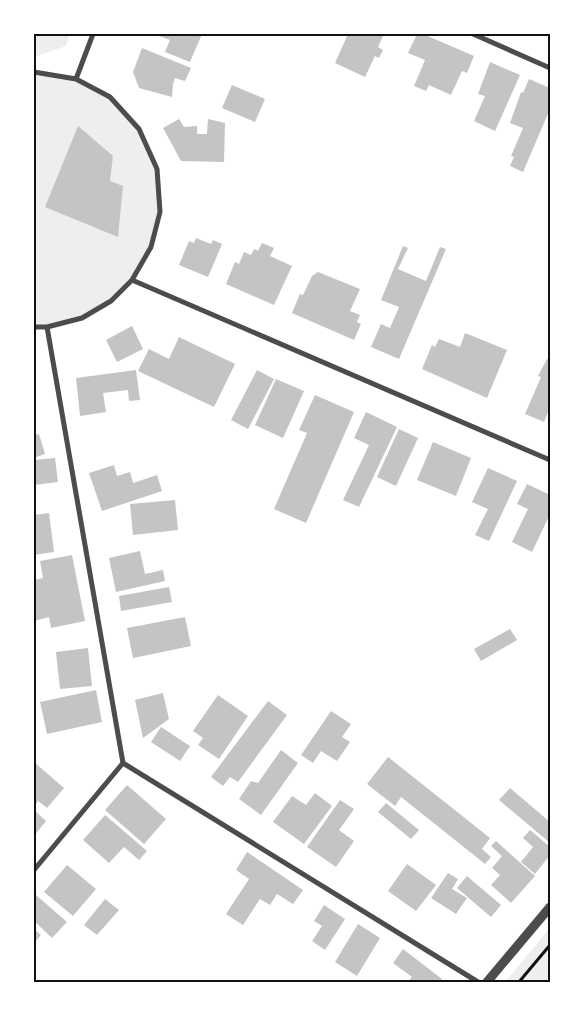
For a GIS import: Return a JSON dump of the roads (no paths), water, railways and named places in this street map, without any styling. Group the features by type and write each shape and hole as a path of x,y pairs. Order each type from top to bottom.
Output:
{"street":[{"path":"76,79 93,34"},
{"path":"473,34 550,68"},
{"path":"34,72 76,79 110,97 139,129 157,169 160,212 151,247 132,280 111,301 82,318 47,327 34,327"},
{"path":"132,280 550,460"},
{"path":"47,327 123,764 478,982"},
{"path":"34,870 123,764"},
{"path":"487,982 550,907"}]}
